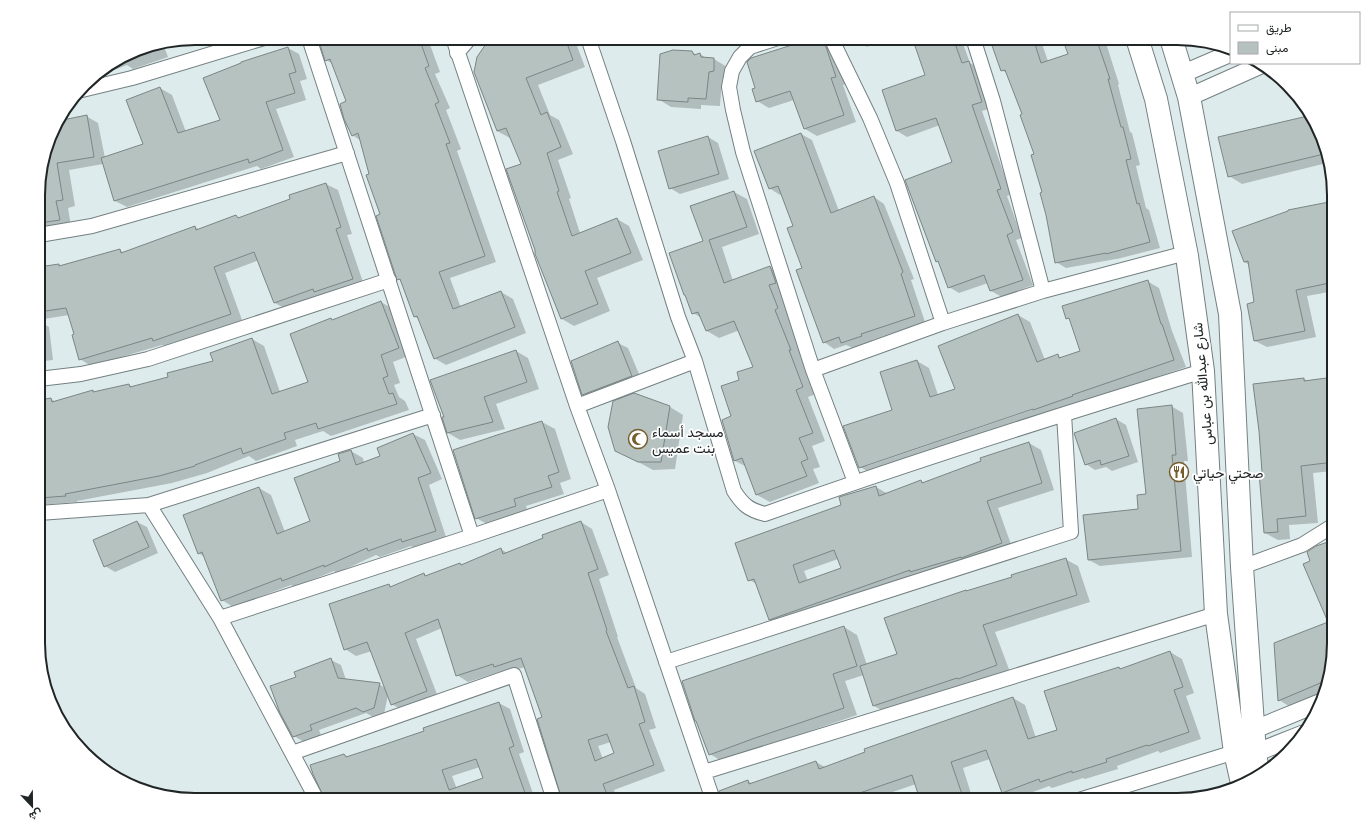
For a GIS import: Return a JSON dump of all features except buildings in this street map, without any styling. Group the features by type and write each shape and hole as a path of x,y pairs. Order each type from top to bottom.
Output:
{"main road":[{"name":"شارع عبدالله بن عباس","path":"1139,45 1156,99 1186,253 1203,371 1216,614 1245,752 1256,771"},
{"name":"شارع عبدالله بن عباس","path":"1173,45 1189,97 1230,314 1242,567 1253,730 1245,752 1242,779"}],"street":[{"path":"90,88 132,78 241,45"},
{"path":"311,45 472,536"},
{"path":"455,45 577,406 608,490 711,793"},
{"path":"457,53 464,45"},
{"path":"590,45 623,140 734,491 740,501 753,510 766,514 854,482 1203,371"},
{"path":"756,45 750,47 740,57 732,70 729,86 733,110 743,152 813,370 854,482"},
{"path":"835,45 870,118 897,183 943,323"},
{"path":"975,45 992,101 1043,292"},
{"path":"1182,74 1229,54"},
{"path":"1189,97 1256,67"},
{"path":"45,234 92,226 347,153"},
{"path":"813,370 943,323 1043,292 1186,253"},
{"path":"45,378 81,374 148,359 389,280"},
{"path":"577,406 694,361"},
{"path":"666,662 1071,532 1064,414"},
{"path":"45,513 149,505 433,415"},
{"path":"220,618 608,490"},
{"path":"149,505 220,618 313,793"},
{"path":"1242,567 1302,545 1327,529"},
{"path":"704,772 1216,614"},
{"path":"292,753 514,676 552,793"},
{"path":"1253,730 1314,704"},
{"path":"1103,793 1294,737"}],"place":[{"name":"مسجد أسماء بنت عميس","path":"638,439"},
{"name":"صحتي حياتي","path":"1179,472"}]}
